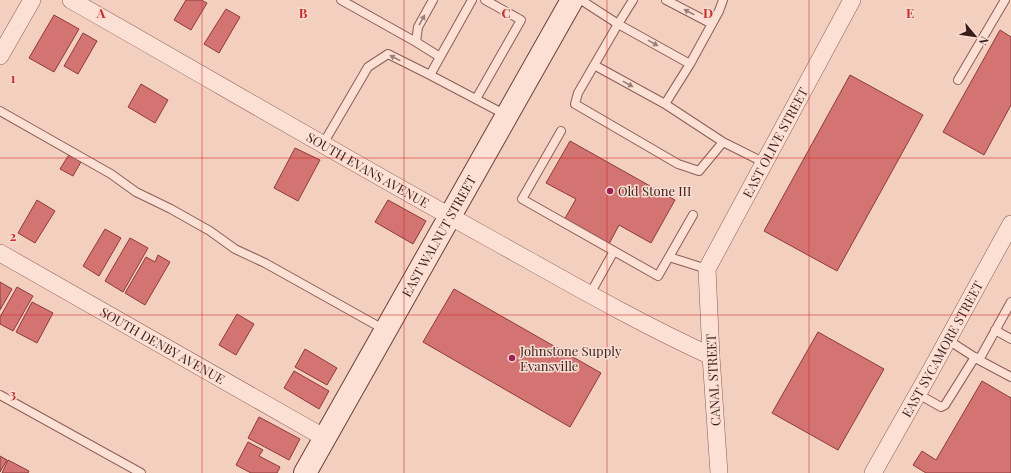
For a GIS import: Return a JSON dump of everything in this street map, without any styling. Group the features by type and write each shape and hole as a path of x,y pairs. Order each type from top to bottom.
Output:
{"main road":[{"name":"EAST WALNUT STREET","path":"305,473 572,0"}],"street":[{"path":"0,56 32,0"},
{"name":"SOUTH EVANS AVENUE","path":"71,0 450,217 665,335 711,356"},
{"name":"EAST OLIVE STREET","path":"707,269 852,0"},
{"name":"EAST SYCAMORE STREET","path":"873,473 1011,224"},
{"name":"SOUTH DENBY AVENUE","path":"0,253 325,438"},
{"name":"CANAL STREET","path":"707,269 719,473"}],"lane":[{"path":"341,0 440,56"},
{"path":"416,42 418,27 433,0"},
{"path":"430,75 472,0"},
{"path":"476,99 521,20 485,0"},
{"path":"581,0 618,24 690,64"},
{"path":"633,0 578,93 575,104 678,164 699,171 723,142"},
{"path":"666,0 712,24"},
{"path":"664,104 690,64 719,12 723,0"},
{"path":"958,80 1005,0"},
{"path":"323,144 368,67 388,54 507,116"},
{"path":"594,65 664,104 723,142 765,163"},
{"path":"0,111 111,174 136,192 171,209 210,231 235,249 265,263 386,330"},
{"path":"561,131 522,199 658,276 693,215"},
{"path":"590,294 614,251"},
{"path":"669,257 707,269"},
{"path":"918,394 941,408 945,405 995,330 1011,302"},
{"path":"995,330 1011,340"},
{"path":"948,340 1011,378"},
{"path":"0,395 141,473"}],"building":[{"path":"186,0 201,0 207,3 191,30 174,20"},
{"path":"226,9 240,17 219,53 204,44"},
{"path":"54,15 79,29 54,72 29,58"},
{"path":"1000,30 1011,37 1011,105 984,155 943,132"},
{"path":"83,33 97,41 78,74 64,66"},
{"path":"850,75 923,115 837,271 764,231"},
{"path":"141,84 168,100 155,123 128,107"},
{"name":"Old Stone III","path":"570,141 675,200 651,243 619,225 609,244 564,220 576,199 546,183"},
{"path":"295,148 320,160 298,201 274,188"},
{"path":"70,153 82,160 73,176 60,169"},
{"path":"37,200 55,211 35,243 18,233"},
{"path":"388,200 426,221 413,244 375,222"},
{"path":"105,229 121,238 99,276 83,266"},
{"path":"130,238 148,248 123,292 105,281"},
{"path":"158,255 170,262 145,305 125,293 146,257 155,262"},
{"path":"0,282 12,289 0,310"},
{"path":"17,287 33,296 13,331 0,324 0,317"},
{"name":"Johnstone Supply Evansville","path":"454,289 601,373 570,427 423,342"},
{"path":"32,302 53,313 37,343 16,332"},
{"path":"237,314 254,324 236,355 219,345"},
{"path":"818,332 884,369 838,450 772,413"},
{"path":"305,349 337,368 327,385 295,367"},
{"path":"294,371 329,391 319,409 284,388"},
{"path":"982,381 1011,398 1011,473 926,473 913,465 922,451 936,460"},
{"path":"259,417 300,439 289,460 248,438"},
{"path":"248,442 263,450 259,456 280,467 277,473 251,473 236,465"},
{"path":"0,456 7,460 0,472"},
{"path":"8,460 29,471 28,473 2,473"}],"place":[{"name":"Old Stone III","path":"610,191"},
{"name":"Johnstone Supply Evansville","path":"512,358"}]}
